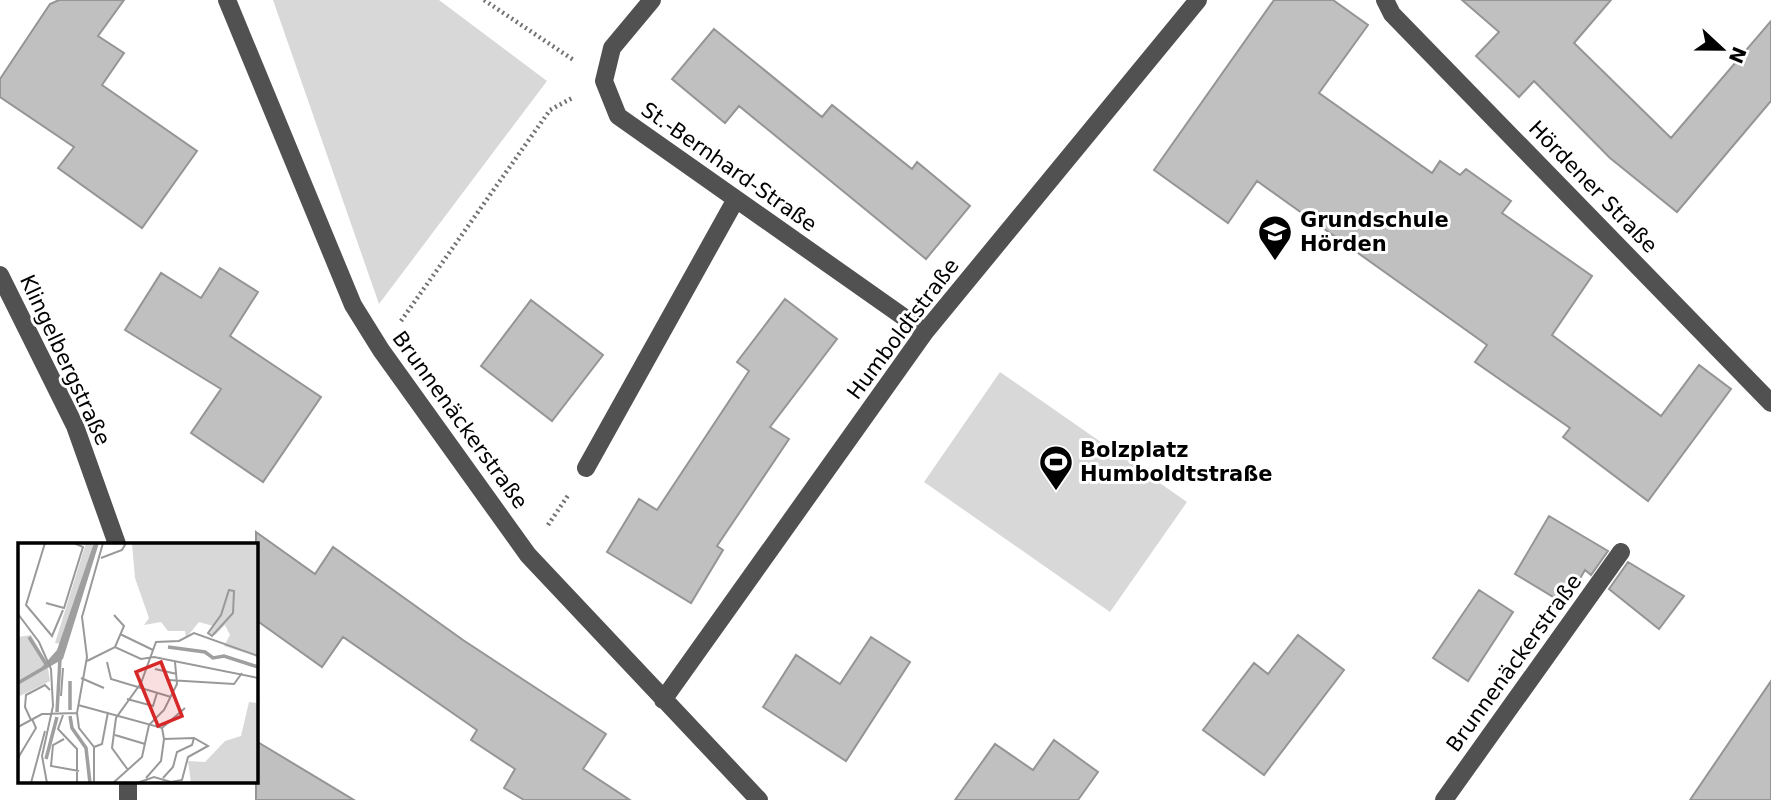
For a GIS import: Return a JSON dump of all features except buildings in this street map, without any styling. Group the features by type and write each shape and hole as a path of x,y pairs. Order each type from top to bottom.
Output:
{"street":[{"name":"Brunnenäckerstraße","path":"227,0 353,305 381,350 528,555 759,800"},
{"path":"604,80 612,48 652,0"},
{"name":"Humboldtstraße","path":"663,699 925,332 1198,0"},
{"name":"Hördener Straße","path":"1385,0 1392,14 1771,403"},
{"name":"St.-Bernhard-Straße","path":"604,80 618,116 925,332"},
{"path":"586,468 736,199"},
{"name":"Klingelbergstraße","path":"0,275 75,426 117,543"},
{"name":"Brunnenäckerstraße","path":"1444,800 1621,552"},
{"path":"128,782 128,800"}],"path":[{"path":"381,350 550,110 604,80 484,0"},
{"path":"528,555 586,468"}],"shaded area":[{"path":"273,0 439,0 547,81 379,304"},
{"name":"Bolzplatz Humboldtstraße","path":"1000,372 1187,502 1110,612 924,482"}],"place":[{"name":"Grundschule Hörden","path":"1275,262"},
{"name":"Bolzplatz Humboldtstraße","path":"1056,492"}]}
